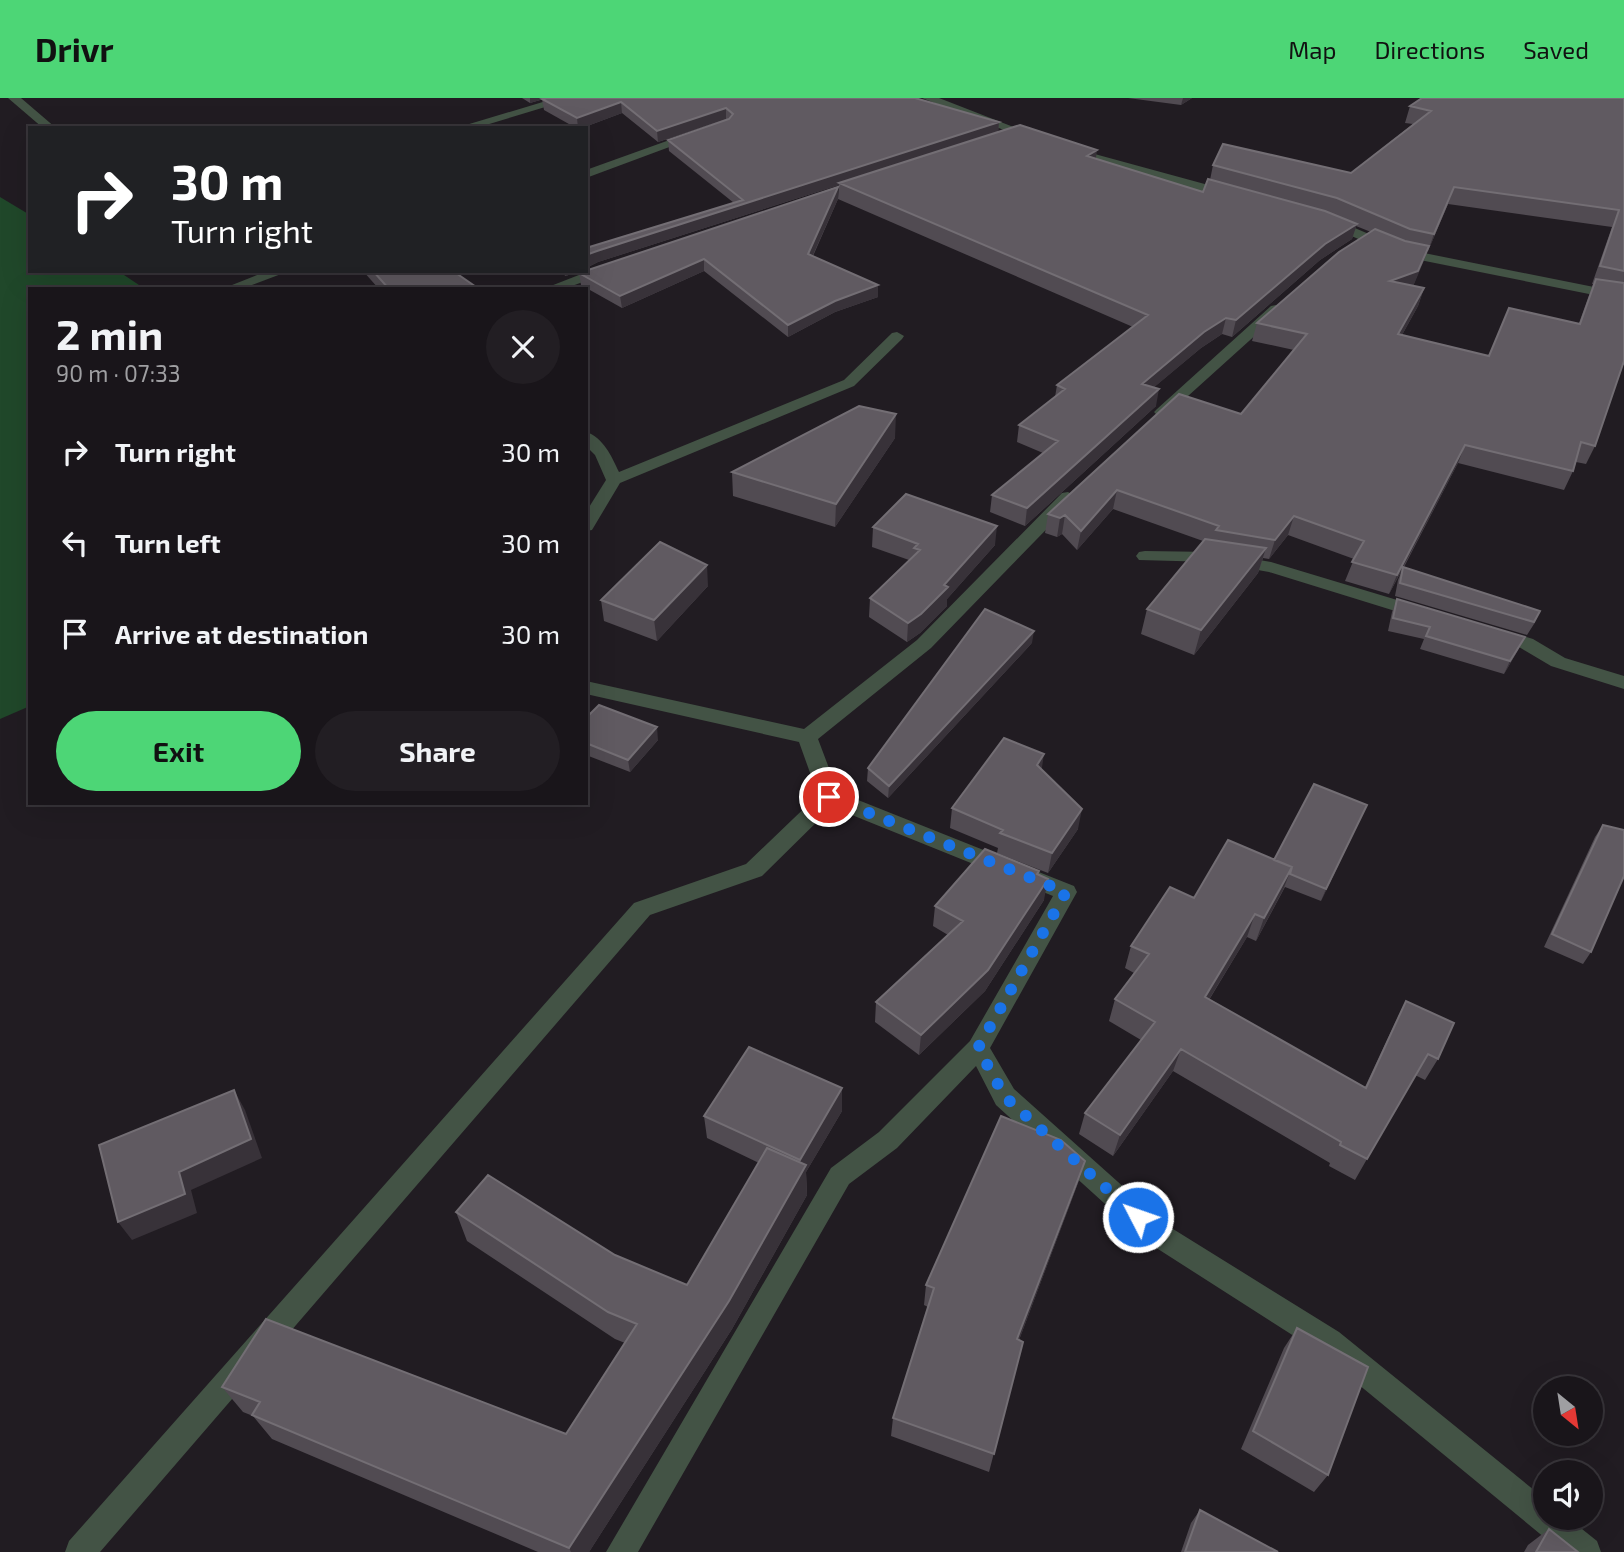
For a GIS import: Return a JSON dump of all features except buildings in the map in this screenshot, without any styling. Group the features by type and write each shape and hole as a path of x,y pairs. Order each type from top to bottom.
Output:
{"street":[{"path":"14,98 48,126"},
{"path":"469,126 569,98"},
{"path":"928,98 1054,146 1249,200"},
{"path":"995,141 1022,132"},
{"path":"588,173 700,134"},
{"path":"1314,217 1400,252 1624,297"},
{"path":"1348,252 1369,239"},
{"path":"556,287 617,265"},
{"path":"238,284 275,273"},
{"path":"1148,425 1291,296"},
{"path":"588,523 614,480 849,383 897,336"},
{"path":"588,439 602,453 614,480"},
{"path":"807,737 924,644 1045,519 1076,491"},
{"path":"1145,556 1213,557 1271,567 1436,617"},
{"path":"1474,628 1526,643 1558,662 1624,684"},
{"path":"588,687 807,737"},
{"path":"621,1552 840,1176 888,1140 978,1048 1066,892 829,797 807,737"},
{"path":"80,1552 642,909 754,870 829,797"},
{"path":"978,1048 1005,1097 1156,1233 1329,1342 1586,1552"}],"shaded area":[{"path":"0,197 28,214 28,273 121,273 142,287 28,287 28,707 0,719"}],"route":[{"path":"829,797 1066,892 978,1048 1005,1097 1138,1217"}]}
